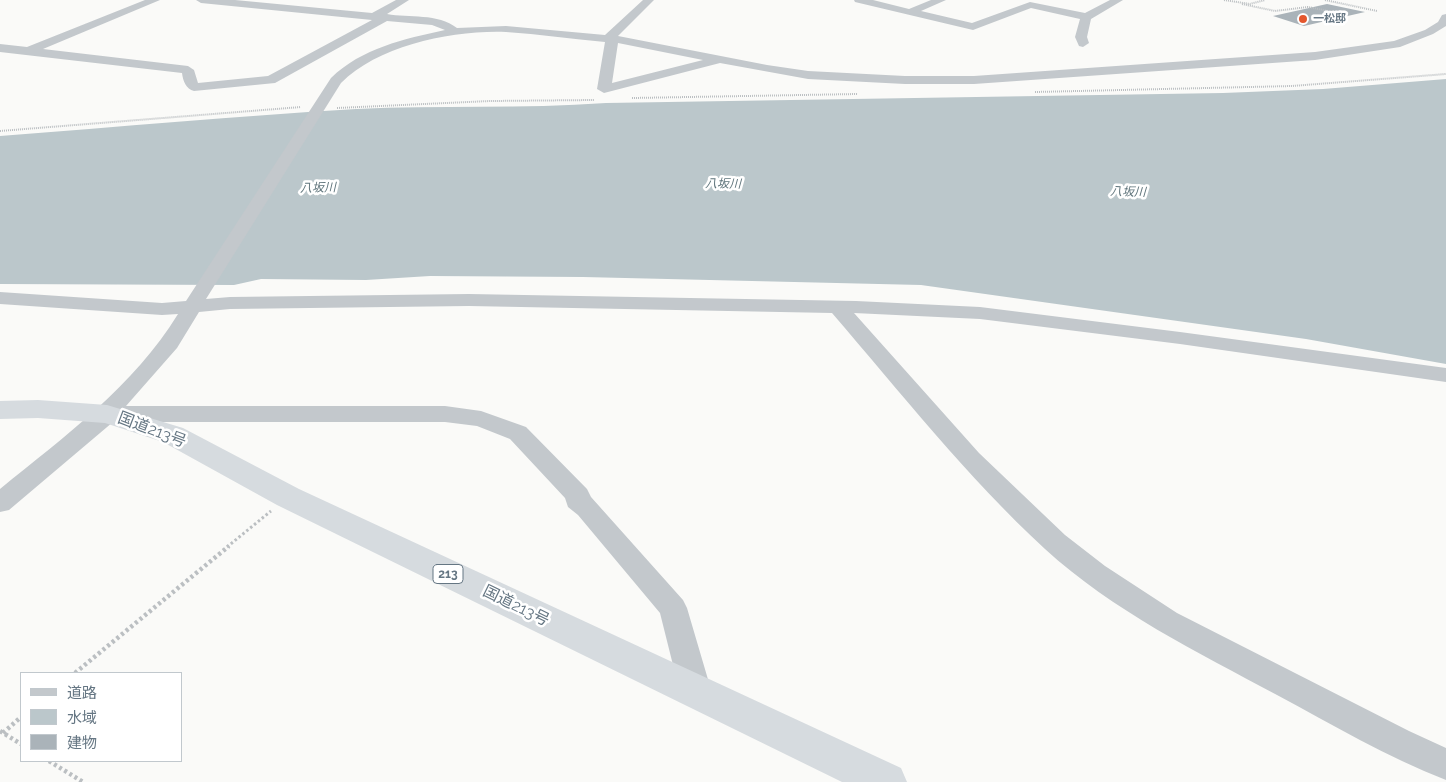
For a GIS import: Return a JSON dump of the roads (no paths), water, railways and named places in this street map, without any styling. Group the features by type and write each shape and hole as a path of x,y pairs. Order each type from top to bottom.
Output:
{"highway":[{"name":"国道213号","path":"0,410 38,409 107,414 173,435 288,497 885,782"}],"street":[{"path":"28,52 154,0"},
{"path":"201,0 433,22 447,26 454,32"},
{"path":"0,48 188,70 188,79 194,87 260,81 282,75 404,0"},
{"path":"609,38 649,0"},
{"path":"859,0 973,27 1030,5 1086,17 1118,0"},
{"path":"910,12 941,0"},
{"path":"1083,43 1081,37 1086,17"},
{"path":"0,503 107,414 170,344 192,306 336,81 362,60 411,41 454,32 506,29 609,38 766,69 808,75 905,80 974,80 1315,56 1396,44 1429,32 1442,24 1446,17"},
{"path":"609,38 612,44 604,89 723,59"},
{"path":"0,298 162,309 230,303 478,300 838,307 980,313 1405,367 1446,375"},
{"path":"838,307 970,459 1055,542 1096,574 1167,622 1397,742 1446,764"},
{"path":"107,414 445,414 481,419 518,433 578,496 577,500 587,508 672,608 696,692"}],"water":[{"name":"八坂川","path":"1446,79 1446,364 1306,339 921,285 583,277 430,276 366,280 261,279 234,285 0,284 0,136 356,109 1223,93 1323,89"}],"place":[{"name":"一松邸","path":"1303,19"}]}
